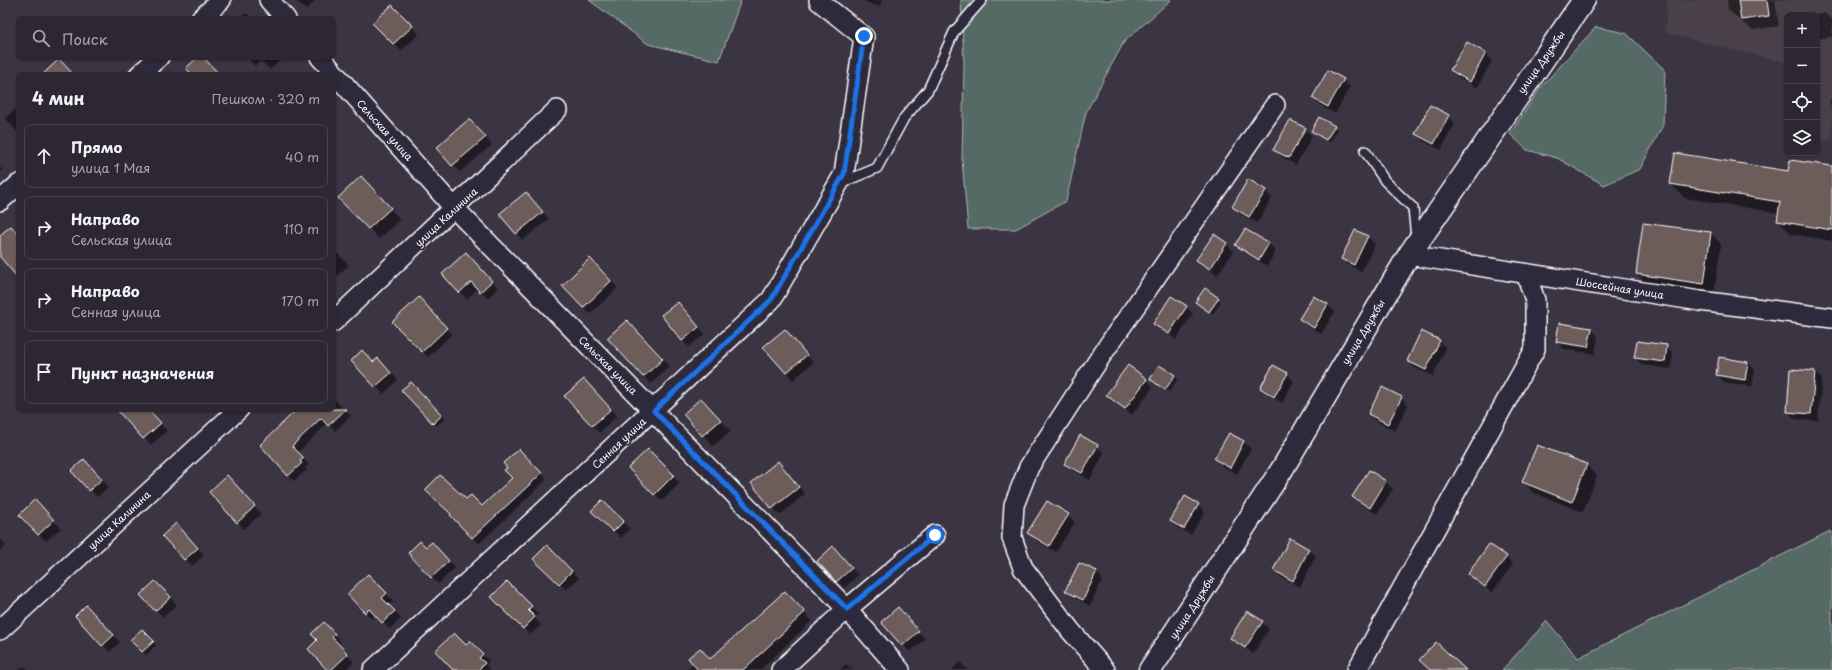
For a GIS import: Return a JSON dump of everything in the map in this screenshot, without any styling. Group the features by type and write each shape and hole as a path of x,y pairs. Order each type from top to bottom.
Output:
{"street":[{"path":"203,16 221,0"},
{"path":"269,0 283,16"},
{"name":"улица Дружбы","path":"1150,670 1281,471 1413,249 1584,0"},
{"name":"Сенная улица","path":"373,670 654,411 771,300 836,185 844,174 864,36 819,1"},
{"path":"142,72 156,60"},
{"name":"Сельская улица","path":"323,60 333,72"},
{"name":"Сельская улица","path":"336,75 455,209 847,609 900,670"},
{"path":"1105,670 1070,630 1023,568 1012,538 1014,505 1029,467 1103,353 1275,105"},
{"name":"улица Калинина","path":"336,319 455,209 557,110"},
{"path":"0,201 16,187"},
{"name":"Шоссейная улица","path":"1413,249 1526,274 1700,301 1832,318"},
{"path":"1357,670 1535,349 1535,300 1526,274"},
{"name":"улица Калинина","path":"0,630 236,412"},
{"path":"781,670 847,609 935,535"}],"lane":[{"path":"836,185 877,168 904,118 928,90 954,32 982,0"},
{"path":"1365,151 1385,181 1414,208 1413,249"}],"shaded area":[{"path":"1667,0 1832,0 1832,139 1820,141 1820,12 1784,12 1784,62 1665,33"}],"green space":[{"path":"589,0 741,0 719,61 648,44"},
{"path":"961,0 1171,0 1124,42 1086,112 1066,201 1016,229 968,229 962,160 964,64"},
{"path":"1596,27 1626,33 1665,70 1663,125 1640,169 1604,185 1557,158 1527,150 1510,134 1540,88"},
{"path":"1830,531 1832,532 1832,670 1502,670 1547,621 1578,658"}],"building":[{"path":"1738,0 1767,0 1769,16 1741,20"},
{"path":"392,5 413,26 393,44 372,23"},
{"path":"1467,42 1486,53 1470,82 1450,70"},
{"path":"58,60 60,60 71,72 45,72"},
{"path":"195,60 206,60 217,72 189,72 186,68"},
{"path":"1328,70 1344,79 1328,107 1312,98"},
{"path":"1430,105 1449,115 1434,144 1415,134"},
{"path":"1319,117 1335,126 1326,140 1311,131"},
{"path":"469,119 486,137 452,166 436,148"},
{"path":"1290,120 1306,128 1289,158 1273,150"},
{"path":"1675,153 1788,171 1790,160 1832,166 1832,230 1777,221 1780,202 1670,184"},
{"path":"361,176 391,208 368,229 338,198"},
{"path":"1248,179 1266,190 1249,217 1232,207"},
{"path":"526,192 543,212 516,234 499,214"},
{"path":"1643,223 1711,232 1704,284 1636,274"},
{"path":"11,226 16,232 16,276 0,257 0,235"},
{"path":"1245,229 1269,243 1259,260 1235,245"},
{"path":"1355,230 1368,236 1354,265 1341,259"},
{"path":"1214,234 1227,243 1210,269 1196,260"},
{"path":"466,252 492,281 480,292 471,282 459,293 442,274"},
{"path":"590,258 611,281 583,308 562,286"},
{"path":"1205,288 1219,298 1209,312 1195,302"},
{"path":"1171,296 1187,306 1169,334 1153,324"},
{"path":"1313,296 1328,304 1314,328 1299,319"},
{"path":"419,297 447,328 422,352 392,322"},
{"path":"678,302 699,327 682,341 661,315"},
{"path":"627,320 663,359 643,377 607,338"},
{"path":"1559,323 1592,328 1588,347 1556,342"},
{"path":"785,329 807,355 786,373 763,347"},
{"path":"1421,331 1440,340 1426,370 1407,361"},
{"path":"1637,341 1667,345 1665,362 1634,358"},
{"path":"362,350 373,362 378,358 391,373 375,387 351,361"},
{"path":"1719,357 1748,362 1745,380 1716,375"},
{"path":"1128,365 1147,379 1125,409 1106,395"},
{"path":"1159,365 1175,375 1165,390 1150,379"},
{"path":"1273,365 1288,373 1274,397 1260,388"},
{"path":"1790,369 1815,371 1811,414 1787,412"},
{"path":"584,379 611,409 592,426 564,396"},
{"path":"411,382 442,415 433,424 401,390"},
{"path":"1382,387 1402,397 1388,424 1368,414"},
{"path":"701,398 721,420 702,436 683,414"},
{"path":"336,409 346,409 328,426 321,418 292,446 304,458 300,461 302,463 288,476 260,445 294,412 336,412"},
{"path":"119,412 151,412 161,423 143,439"},
{"path":"1229,433 1244,441 1230,468 1214,459"},
{"path":"1080,435 1098,445 1082,473 1064,464"},
{"path":"1537,445 1587,464 1572,502 1522,482"},
{"path":"519,449 542,473 472,538 450,515 451,514 425,490 440,475 466,499 471,495 482,506 512,478 504,470 507,468 503,463"},
{"path":"648,449 674,475 654,495 628,468"},
{"path":"84,459 102,479 89,491 71,471"},
{"path":"778,461 799,487 772,509 751,483"},
{"path":"1369,470 1386,481 1370,508 1352,497"},
{"path":"227,475 255,506 237,523 209,492"},
{"path":"1185,496 1199,504 1184,529 1170,521"},
{"path":"35,499 54,520 38,535 19,515"},
{"path":"602,500 624,521 613,532 591,511"},
{"path":"1047,501 1069,514 1049,546 1027,533"},
{"path":"176,523 198,548 184,560 162,536"},
{"path":"1290,538 1309,549 1293,581 1273,570"},
{"path":"420,541 426,547 432,542 449,561 431,578 408,553"},
{"path":"1489,544 1507,556 1485,587 1468,574"},
{"path":"547,545 572,571 559,584 533,559"},
{"path":"833,546 852,568 836,582 817,561"},
{"path":"1079,563 1097,571 1083,600 1065,591"},
{"path":"368,574 387,593 382,598 395,611 382,623 369,609 365,613 347,594"},
{"path":"155,581 171,597 155,611 140,595"},
{"path":"507,581 532,606 528,610 535,617 523,629 491,597"},
{"path":"785,591 805,612 743,670 698,670 688,658 700,648 710,659"},
{"path":"86,605 114,635 102,646 75,616"},
{"path":"898,607 919,631 902,646 881,622"},
{"path":"1247,611 1263,621 1245,648 1230,638"},
{"path":"324,622 335,634 332,637 348,654 331,670 327,670 308,649 317,640 311,634"},
{"path":"142,629 154,641 142,652 130,640"},
{"path":"454,633 466,645 470,640 483,654 479,658 485,663 478,670 453,670 435,651"},
{"path":"1436,642 1466,670 1430,670 1419,660"}],"route":[{"path":"864,36 844,174 836,185 771,300 654,411 847,609 935,535"}]}
